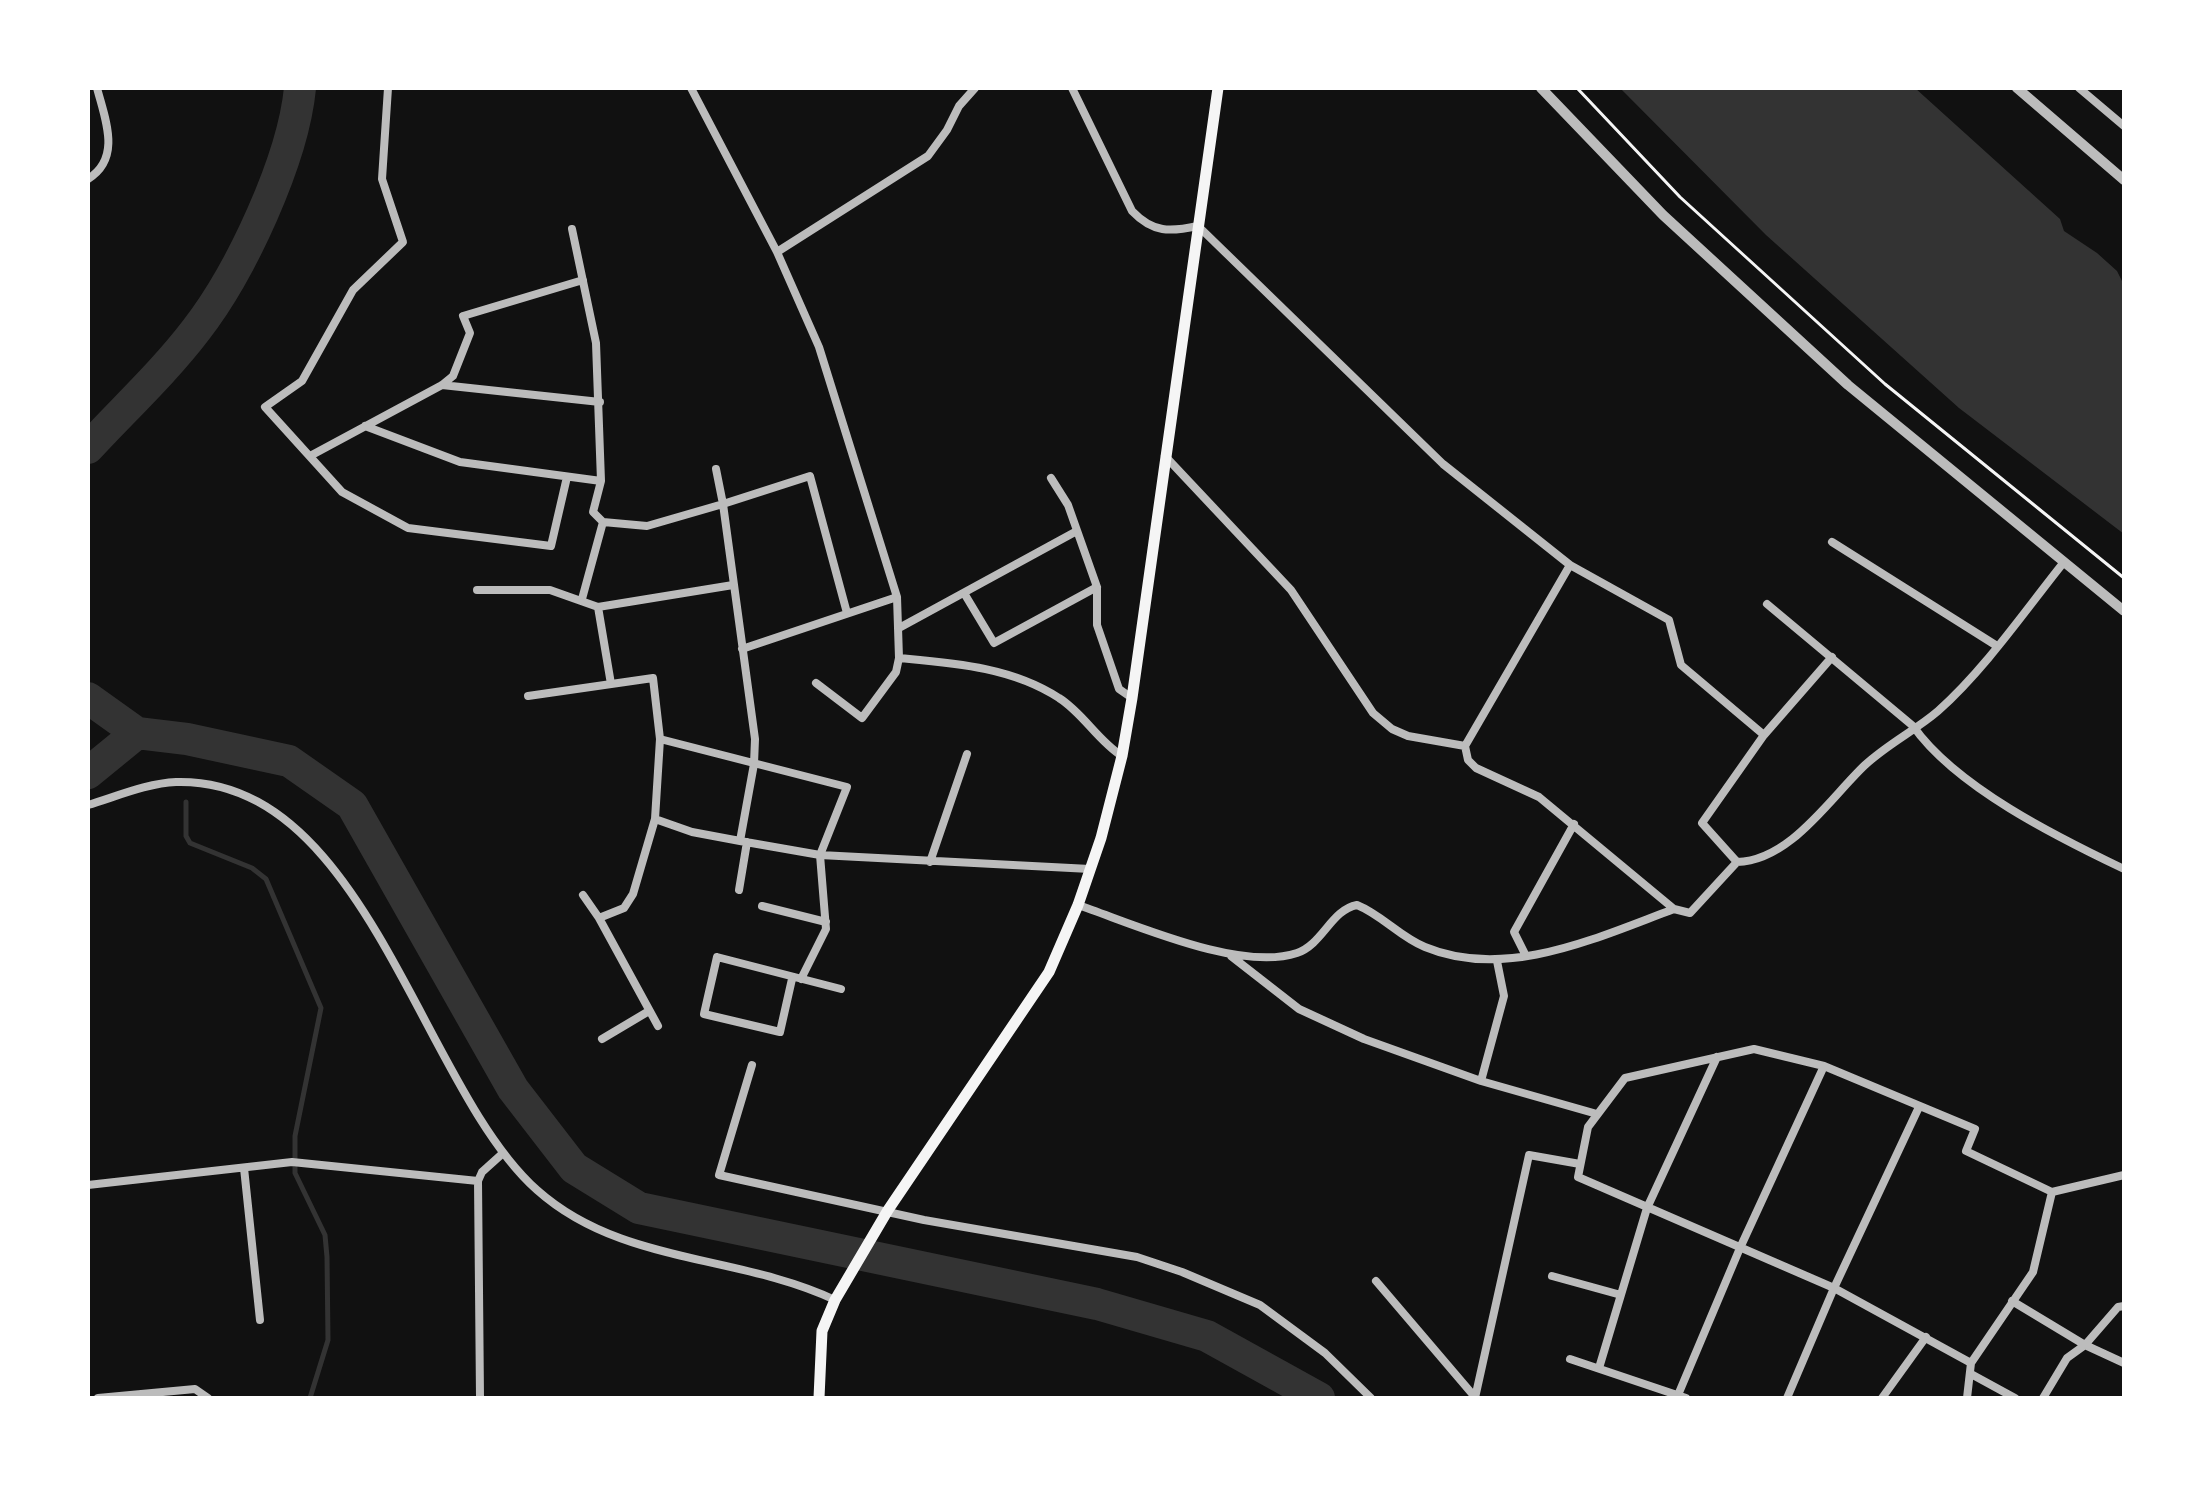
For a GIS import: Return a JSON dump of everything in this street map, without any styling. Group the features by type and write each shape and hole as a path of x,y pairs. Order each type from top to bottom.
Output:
{"main road":[{"path":"819,1398 822,1331 835,1300 888,1210 1049,972 1090,869 1122,756 1132,698 1218,88"}],"street":[{"path":"88,179 103,166 109,151 97,88"},
{"path":"388,88 382,179 403,242 353,290 302,381 265,407 342,492 408,528 551,546 567,477"},
{"path":"691,88 777,252 819,347 897,597 899,658 896,672 862,718 816,683"},
{"path":"777,252 928,156 947,130 959,106 975,88"},
{"path":"1072,88 1132,211 1145,224 1160,230 1198,226 1443,464 1570,565 1669,620 1681,665 1764,735"},
{"path":"1541,88 1663,215 1761,307 1935,459 2124,611"},
{"path":"2017,88 2124,180"},
{"path":"2079,88 2124,124"},
{"path":"572,229 596,343 601,481 593,512 603,522 647,526 810,476 847,613"},
{"path":"310,456 442,385 453,376 470,333 463,316 583,280"},
{"path":"442,385 600,402"},
{"path":"365,426 460,462 601,481"},
{"path":"1165,456 1291,590 1373,713 1392,729 1408,736 1465,746"},
{"path":"716,469 755,739 739,890"},
{"path":"1051,478 1068,505 1075,532 1097,587 1097,625 1119,689 1132,698"},
{"path":"582,599 603,522"},
{"path":"899,628 1075,532"},
{"path":"1832,542 1997,646"},
{"path":"1570,565 1465,746 1468,760 1476,768 1539,797 1674,909 1690,913 1737,862 1750,862 1802,830 1862,767 1913,726 1937,712 1997,646 2064,562"},
{"path":"477,590 550,590 598,607 733,585"},
{"path":"964,593 994,643 1097,587"},
{"path":"742,649 897,597"},
{"path":"1767,604 1913,726 1931,751 1972,786 2124,869"},
{"path":"598,607 611,684"},
{"path":"1737,862 1702,823 1764,735 1832,657"},
{"path":"899,658 951,663 1010,675 1028,682 1061,699 1108,747 1122,756"},
{"path":"528,696 653,678 660,739 655,819 633,894 624,908 599,918"},
{"path":"660,739 847,787 820,855 826,929 797,979 780,1032 704,1014 717,957 797,979 841,989"},
{"path":"930,862 967,754"},
{"path":"88,805 172,782 196,783 245,795 280,818 336,874 365,914 502,1154 538,1191 612,1237 770,1278 835,1300"},
{"path":"655,819 692,832 820,855 1090,869"},
{"path":"1526,956 1514,932 1574,824"},
{"path":"583,895 599,918 658,1026"},
{"path":"1078,905 1231,956 1299,1009 1364,1039 1481,1081 1597,1114"},
{"path":"1231,956 1301,951 1322,936 1347,907 1357,905 1400,935 1429,949 1497,961 1604,934 1674,909"},
{"path":"762,906 826,922"},
{"path":"1481,1081 1504,996 1497,961"},
{"path":"602,1039 649,1011"},
{"path":"1971,1363 1834,1288 1578,1177 1588,1127 1625,1078 1754,1049 1824,1066 1975,1129 1966,1151 2052,1192 2124,1175"},
{"path":"1599,1368 1647,1208 1717,1057"},
{"path":"752,1065 719,1175 821,1200 1137,1257 1224,1286 1290,1326 1325,1353 1371,1398"},
{"path":"1570,1359 1682,1397 1740,1248 1824,1066"},
{"path":"1787,1398 1834,1288 1919,1107"},
{"path":"480,1398 478,1181 482,1172 502,1154"},
{"path":"1475,1397 1529,1155 1580,1164"},
{"path":"88,1185 292,1162 478,1181"},
{"path":"244,1168 260,1320"},
{"path":"1967,1398 1971,1363 2033,1272 2052,1192"},
{"path":"1552,1276 1621,1295"},
{"path":"1376,1281 1475,1397"},
{"path":"2012,1301 2085,1345 2124,1363"},
{"path":"2043,1398 2067,1358 2085,1345 2118,1307 2124,1306"},
{"path":"1882,1398 1926,1337"},
{"path":"1971,1374 2015,1398"},
{"path":"98,1398 195,1389 208,1398"}],"path":[{"path":"1577,88 1680,197 1885,384 2124,578"}],"shaded area":[{"path":"1620,88 1915,88 2060,219 2064,231 2117,271 2124,285 2124,534 1959,408 1766,235"}],"waterway":[{"path":"88,448 184,346 230,278 276,181 287,148 300,88"},
{"path":"88,698 137,733 187,739 289,761 352,805 513,1089 574,1168 639,1208 1097,1304 1207,1336 1319,1398"},
{"path":"88,773 137,733"},
{"path":"186,802 186,836 190,843 252,868 266,879 321,1008 295,1136 295,1173 325,1235 327,1257 328,1340 310,1398"}]}
